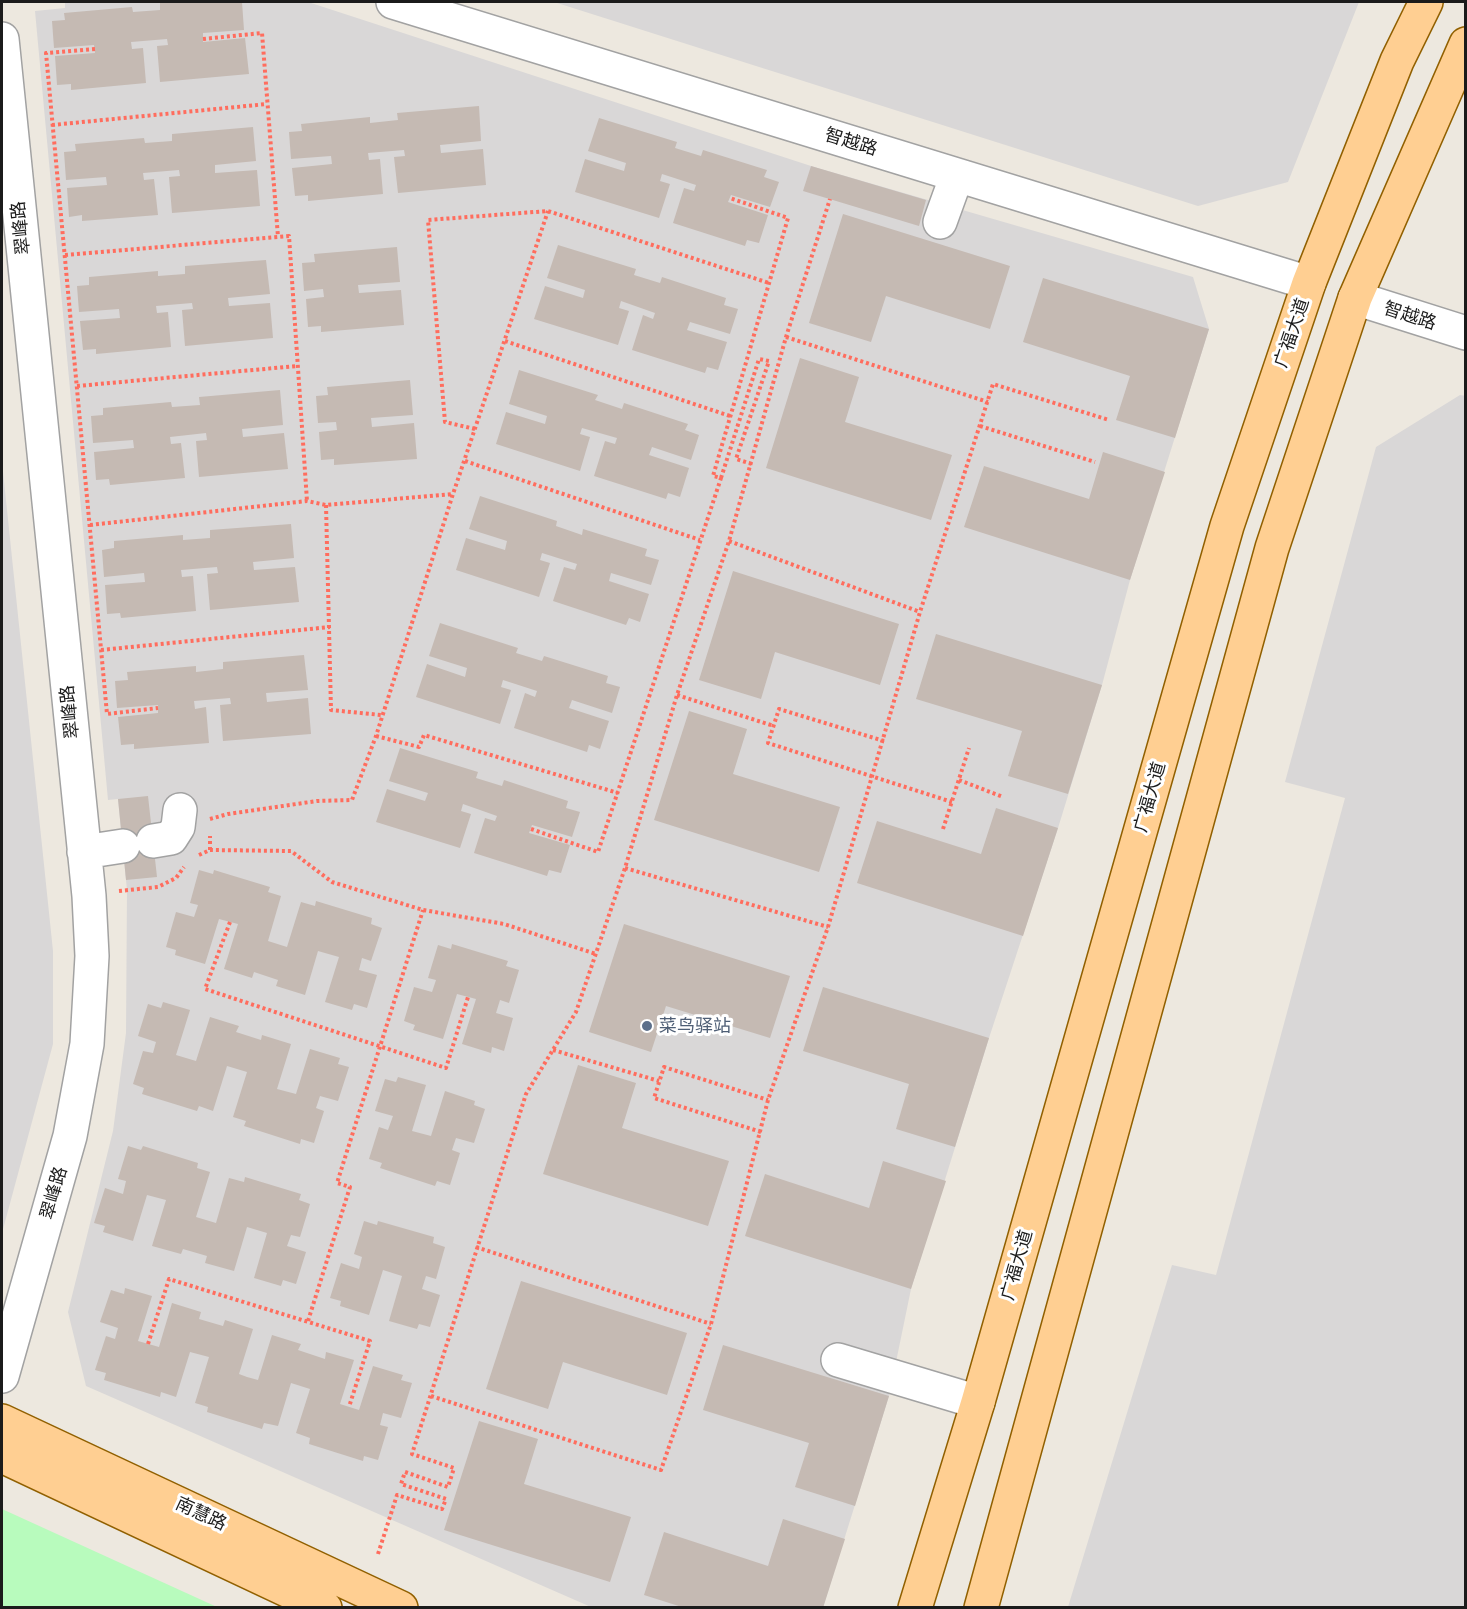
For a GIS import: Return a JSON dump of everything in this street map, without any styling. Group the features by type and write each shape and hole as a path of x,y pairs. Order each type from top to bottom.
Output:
{"main road":[{"name":"广福大道","path":"915,1608 978,1402 1227,526 1309,283 1397,61 1426,2"},
{"path":"984,1602 1272,548 1355,298 1466,44"},
{"name":"南慧路","path":"2,1421 401,1608"},
{"name":"南慧路","path":"2,1456 325,1608"},
{"path":"908,1608 925,1575"}],"street":[{"name":"智越路","path":"393,2 1309,283"},
{"name":"翠峰路","path":"2,39 89,896 92,956 87,1044 70,1136 2,1376"},
{"path":"940,222 957,175"},
{"name":"智越路","path":"1355,298 1466,333"},
{"path":"84,852 171,838 178,827 180,810"},
{"path":"838,1360 978,1402"}],"path":[{"path":"203,39 262,33 278,237"},
{"path":"94,49 46,53 107,714 158,708"},
{"path":"52,125 267,104"},
{"path":"721,478 713,476 788,218 730,198"},
{"path":"378,1554 397,1495 442,1509 446,1499 401,1484 405,1472 448,1487 454,1468 412,1454 526,1094 576,1012 625,868 677,695 729,541 786,337 830,199"},
{"path":"475,429 445,423 428,220 548,211 769,283"},
{"path":"210,850 210,818 317,801 352,800 376,736 453,494 548,211"},
{"path":"64,255 289,236 307,501"},
{"path":"786,337 988,402"},
{"path":"505,341 730,416"},
{"path":"531,829 598,852 759,358 769,361 736,459 752,464"},
{"path":"76,386 297,366"},
{"path":"431,1396 662,1470 711,1324 768,1100 828,927 920,612 993,384 1109,420"},
{"path":"980,426 1095,462"},
{"path":"465,461 700,540"},
{"path":"90,525 307,501 326,506 453,494"},
{"path":"326,506 331,710 381,715"},
{"path":"729,541 920,612"},
{"path":"101,650 330,627"},
{"path":"677,695 774,726"},
{"path":"884,741 779,708 768,743 952,802"},
{"path":"376,736 419,747 424,735 618,794"},
{"path":"943,829 969,748"},
{"path":"959,780 1004,797"},
{"path":"89,896 158,887 176,878 189,859 210,850 291,851 332,882 423,910 504,924 596,954"},
{"path":"625,868 828,927"},
{"path":"308,1321 350,1186 336,1183 423,910"},
{"path":"230,922 205,989 446,1068 468,997"},
{"path":"553,1050 659,1081"},
{"path":"761,1132 654,1098 664,1067 768,1100"},
{"path":"476,1247 711,1324"},
{"path":"148,1344 169,1279 308,1321 370,1341 349,1407"}],"shaded area":[{"path":"65,2 308,2 811,166 1193,277 1209,329 1130,580 1102,685 1058,828 989,1038 911,1289 889,1396 823,1607 591,1607 86,1386 68,1312 113,1131 126,1033 127,890 118,799 108,800 35,11 65,8"},
{"path":"554,2 1359,2 1288,182 1198,206"},
{"path":"1460,395 1466,396 1465,1607 1068,1607 1172,1265 1216,1275 1345,798 1285,782 1376,447"},
{"path":"2,462 53,951 53,1044 2,1233"}],"green space":[{"path":"2,1509 217,1607 2,1607"}],"building":[{"path":"160,2 242,2 244,30 203,33 203,42 245,38 249,74 160,82 157,46 168,45 167,39 131,42 132,49 143,48 146,83 71,90 71,84 57,85 55,56 95,53 94,45 54,48 52,21 65,20 64,13 132,7 133,12 160,10"},
{"path":"479,106 481,141 440,145 441,153 483,149 486,185 398,193 394,157 405,156 404,150 368,153 369,160 380,159 383,194 308,201 308,195 295,196 292,168 332,164 331,156 291,159 289,132 302,131 301,124 370,117 370,123 398,120 397,113"},
{"path":"599,118 677,142 675,148 701,156 703,150 767,170 764,177 779,182 770,207 731,195 728,202 768,215 759,243 747,240 745,246 673,223 684,188 694,191 696,185 662,174 660,181 670,184 659,218 575,192 585,159 624,171 626,163 588,151"},
{"path":"253,127 256,161 215,165 215,173 257,170 260,206 172,213 169,177 180,176 179,170 143,173 144,180 154,179 158,215 82,221 82,215 69,217 67,188 107,185 106,177 66,180 64,152 76,151 75,144 144,138 145,143 172,141 172,134"},
{"path":"811,166 926,200 919,226 803,191"},
{"path":"843,214 1010,266 990,329 886,296 871,342 809,323"},
{"path":"558,245 636,269 634,275 660,283 662,277 726,298 724,305 738,309 730,334 690,322 687,330 727,342 718,370 707,367 705,373 632,350 643,315 653,319 655,313 621,301 619,308 629,311 618,345 534,319 545,286 583,298 585,290 547,278"},
{"path":"397,247 400,282 358,285 359,293 401,290 404,325 321,332 321,326 308,327 306,299 324,297 323,289 304,291 302,263 315,262 314,254"},
{"path":"266,260 270,294 228,298 229,306 270,303 273,338 185,346 182,310 193,309 192,303 156,306 157,313 168,312 171,347 96,354 96,349 83,350 80,321 120,318 119,309 79,312 77,286 89,285 89,277 158,271 158,276 185,274 185,266"},
{"path":"1043,278 1209,329 1175,438 1116,420 1130,376 1023,342"},
{"path":"800,358 859,377 845,422 952,455 931,520 766,468"},
{"path":"519,370 598,395 595,400 622,409 624,403 688,424 685,430 699,435 691,460 652,447 649,455 689,468 680,497 668,493 666,499 594,476 605,441 615,444 617,438 582,428 580,434 590,437 580,471 496,444 506,412 545,424 547,416 509,404"},
{"path":"410,380 413,415 371,418 372,427 414,423 417,459 334,465 334,459 321,460 319,432 337,430 336,422 318,423 316,396 328,395 327,387"},
{"path":"280,390 283,425 242,429 243,437 284,433 288,469 199,477 196,441 207,440 206,433 170,437 171,444 181,443 185,478 110,485 109,479 96,480 94,452 134,448 133,440 93,443 91,416 103,415 103,408 171,402 172,407 200,405 199,397"},
{"path":"1103,452 1165,472 1130,580 964,527 984,466 1089,499"},
{"path":"480,496 557,521 556,526 582,535 583,529 647,549 645,556 659,560 651,585 611,573 609,581 649,594 640,622 629,618 626,625 553,601 564,567 575,570 577,564 542,553 540,560 550,563 539,597 456,570 466,538 505,550 507,541 469,529"},
{"path":"291,524 294,558 253,562 254,570 295,567 299,602 210,610 207,574 218,573 217,567 181,570 182,577 193,576 196,611 121,618 120,613 107,614 105,585 145,582 144,573 104,577 102,550 114,548 114,541 183,535 183,540 210,538 210,530"},
{"path":"733,571 899,624 880,685 775,652 761,699 699,680"},
{"path":"440,623 518,648 516,653 542,661 544,656 608,676 606,683 620,687 612,713 572,700 569,708 609,721 600,749 589,745 587,752 514,728 525,693 535,697 537,691 503,680 501,687 511,690 500,724 416,697 427,664 465,677 467,668 429,656"},
{"path":"936,634 1102,685 1068,794 1008,776 1022,731 916,699"},
{"path":"304,655 308,690 266,693 267,702 308,698 311,734 223,741 220,705 231,704 230,698 194,701 195,709 206,707 209,743 134,749 134,744 121,745 118,717 158,713 158,705 117,708 115,681 128,680 127,672 196,666 196,672 223,669 223,662"},
{"path":"689,711 747,729 733,774 840,807 819,872 654,820"},
{"path":"400,748 478,772 476,778 502,786 504,780 568,801 566,808 580,812 572,837 532,825 529,833 570,845 561,873 549,870 547,876 474,853 485,818 495,821 497,816 463,804 461,811 471,814 460,848 376,822 387,789 425,801 428,793 389,781"},
{"path":"148,796 157,877 126,880 118,799"},
{"path":"996,808 1058,828 1023,936 857,883 877,821 981,854"},
{"path":"199,870 213,874 214,870 270,887 268,892 281,896 268,941 287,947 301,902 315,906 316,901 372,918 371,924 382,928 371,961 362,958 359,970 377,975 367,1008 354,1004 352,1010 325,1002 339,957 318,951 305,995 276,986 278,980 254,972 252,978 224,969 238,924 219,919 205,964 175,955 176,950 166,947 176,912 194,917 198,905 190,903"},
{"path":"624,924 790,976 770,1038 666,1006 651,1052 589,1032"},
{"path":"452,944 508,961 506,966 519,970 509,1003 500,1000 496,1013 513,1018 504,1051 492,1047 491,1053 462,1044 476,999 457,994 443,1039 413,1030 415,1025 404,1021 414,987 432,992 436,980 428,978 438,945 451,949"},
{"path":"823,987 989,1038 955,1147 896,1129 909,1084 803,1051"},
{"path":"163,1002 190,1010 176,1055 196,1061 210,1017 239,1026 236,1032 261,1040 262,1035 291,1044 277,1089 296,1094 310,1049 340,1058 338,1064 349,1067 338,1101 320,1096 316,1108 324,1111 314,1143 301,1139 300,1144 244,1126 246,1121 233,1117 247,1072 227,1066 213,1111 199,1106 197,1111 142,1094 144,1088 133,1084 143,1051 153,1053 156,1042 138,1036 148,1004 161,1008"},
{"path":"578,1065 636,1083 622,1128 729,1161 708,1226 543,1174"},
{"path":"398,1077 426,1085 412,1131 431,1136 445,1091 475,1101 474,1105 485,1109 474,1143 456,1138 452,1150 460,1153 450,1185 437,1181 435,1186 380,1168 382,1163 369,1159 379,1127 388,1130 393,1116 375,1111 385,1079 396,1082"},
{"path":"128,1146 141,1150 143,1146 198,1163 197,1168 210,1172 196,1217 216,1223 229,1178 244,1182 245,1177 301,1194 299,1200 310,1204 300,1237 291,1235 287,1246 306,1252 296,1284 283,1280 281,1286 254,1278 267,1233 247,1227 234,1271 205,1263 207,1256 183,1249 181,1254 152,1246 166,1200 147,1195 133,1241 103,1232 105,1226 94,1223 105,1188 123,1194 126,1181 118,1179"},
{"path":"883,1161 946,1181 911,1289 745,1236 765,1174 869,1208"},
{"path":"364,1221 377,1225 378,1221 434,1237 433,1243 445,1247 436,1279 426,1276 422,1289 440,1295 430,1327 419,1324 417,1329 389,1321 402,1276 383,1270 369,1315 340,1306 341,1301 330,1298 341,1263 359,1269 362,1257 354,1254"},
{"path":"521,1281 687,1333 667,1395 563,1362 548,1409 486,1389"},
{"path":"125,1288 152,1296 138,1341 159,1347 172,1303 201,1312 199,1319 223,1326 225,1320 253,1329 239,1374 247,1377 258,1380 272,1335 301,1344 298,1350 325,1359 326,1352 354,1360 340,1404 359,1410 373,1366 403,1375 401,1380 412,1383 401,1418 383,1413 380,1425 388,1427 378,1460 364,1456 363,1461 309,1444 310,1438 296,1433 310,1389 291,1383 278,1426 264,1423 262,1429 207,1412 208,1407 195,1403 209,1357 190,1352 176,1397 161,1392 160,1397 104,1380 106,1373 95,1370 106,1336 115,1339 118,1328 100,1322 111,1290 124,1294"},
{"path":"723,1345 889,1396 855,1506 795,1487 809,1443 703,1410"},
{"path":"479,1421 538,1439 524,1484 631,1517 610,1582 444,1530"},
{"path":"783,1519 845,1539 823,1608 685,1608 644,1595 664,1532 768,1566"}],"place":[{"name":"菜鸟驿站","path":"647,1026"}]}
